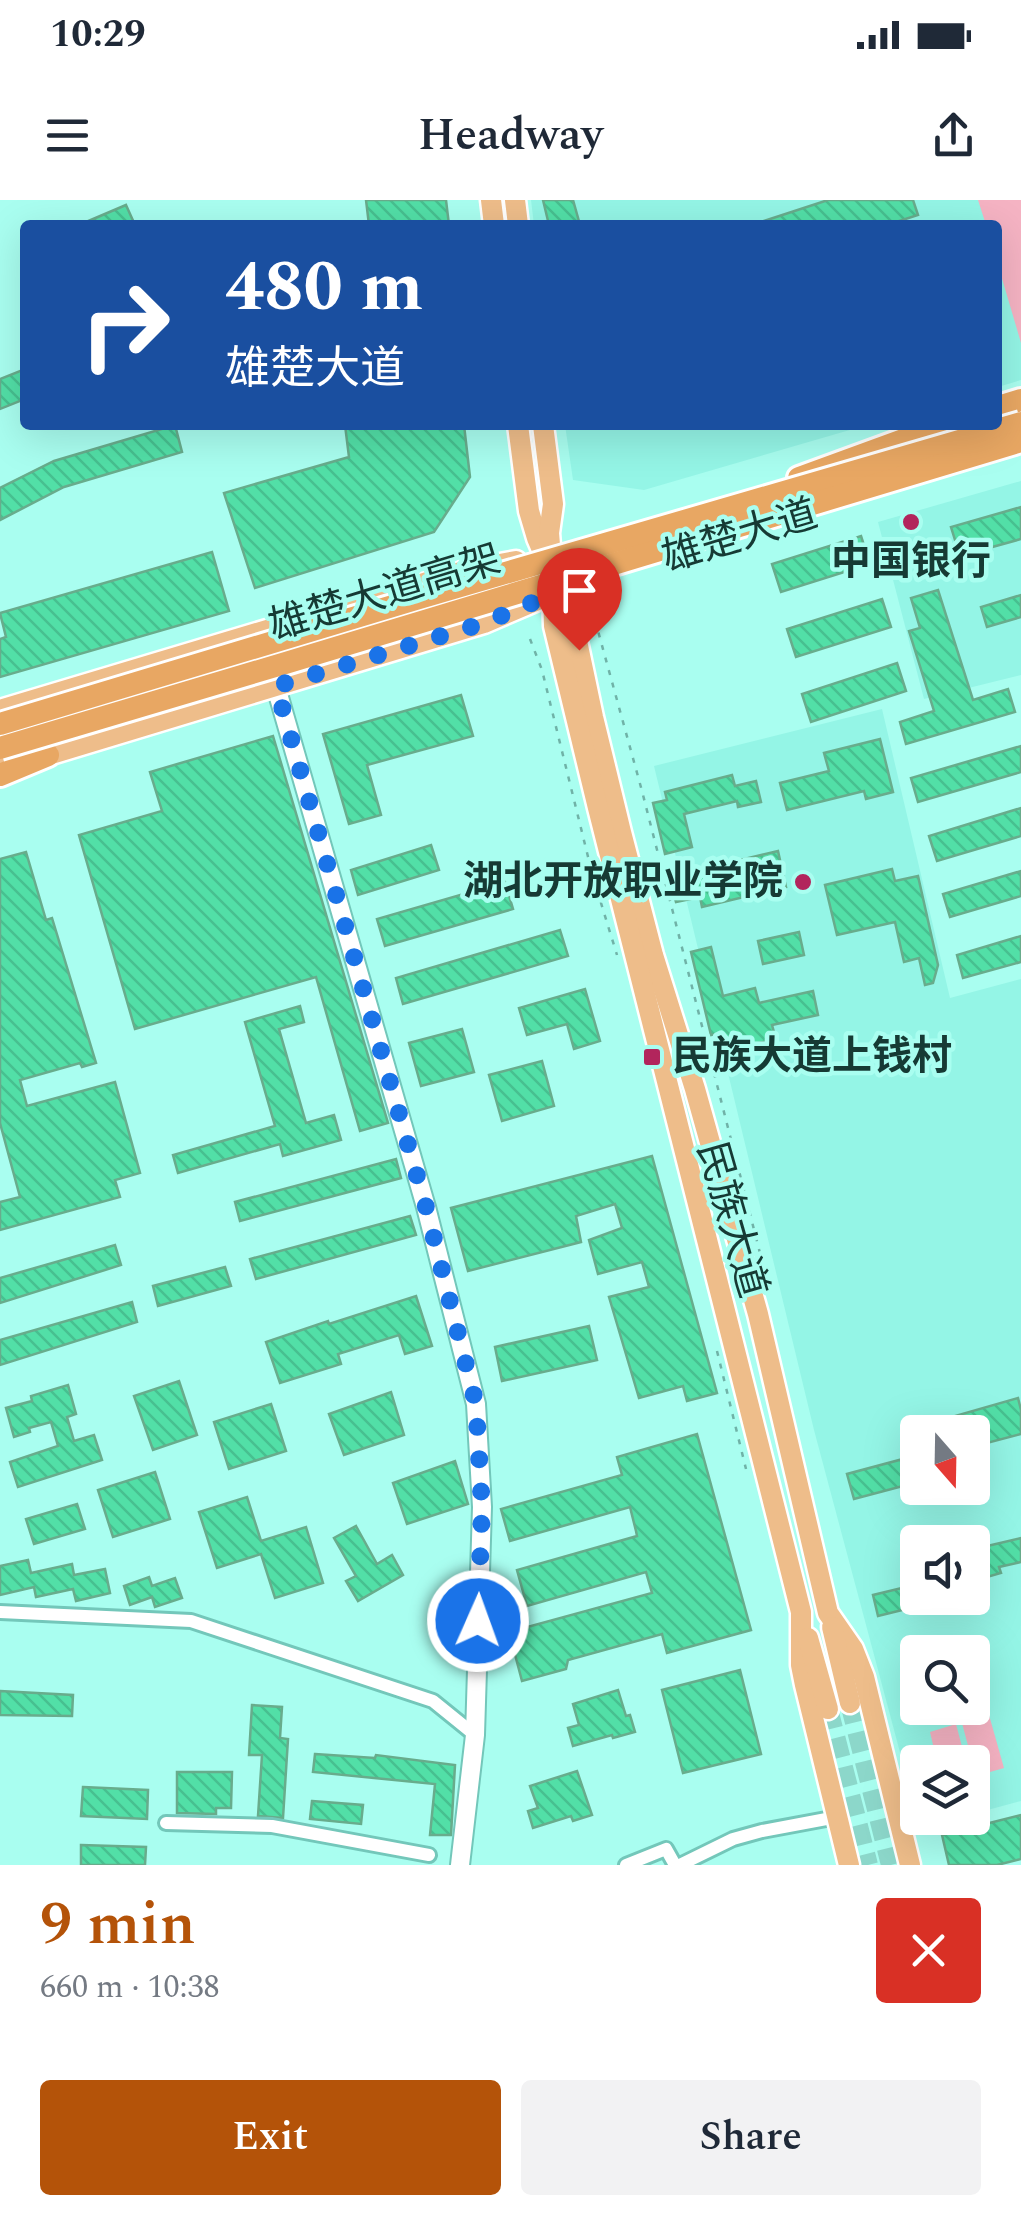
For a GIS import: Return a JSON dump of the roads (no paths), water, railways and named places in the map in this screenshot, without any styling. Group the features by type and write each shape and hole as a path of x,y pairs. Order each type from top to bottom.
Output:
{"highway":[{"path":"798,478 930,430"},
{"name":"雄楚大道高架","path":"0,724 997,430"},
{"name":"雄楚大道高架","path":"0,748 1021,441"},
{"path":"0,775 48,756"}],"main road":[{"name":"民族大道","path":"519,430 528,511 573,622 592,717 653,955 758,1314 828,1613 852,1649 864,1677 910,1865"},
{"name":"民族大道","path":"544,430 552,504 549,533 554,626 801,1612 803,1674 849,1865"},
{"name":"雄楚大道","path":"0,762 48,756 484,623 552,573 798,478 961,430"},
{"name":"雄楚大道","path":"0,710 466,570 552,573 1021,450"},
{"path":"801,1612 828,1709"},
{"path":"828,1613 850,1703"}],"street":[{"path":"276,686 426,1207 476,1404 482,1507 474,1735 460,1865"},
{"path":"0,1612 191,1621 432,1701 474,1735"},
{"path":"626,1865 666,1850 677,1865 733,1839 838,1817"},
{"path":"166,1823 272,1826 429,1855"}],"tunnel":[{"path":"850,1703 891,1865"},
{"path":"828,1709 868,1865"}],"place":[{"name":"中国银行","path":"911,522"},
{"name":"湖北开放职业学院","path":"803,882"},
{"name":"民族大道上钱村","path":"652,1057"}]}
